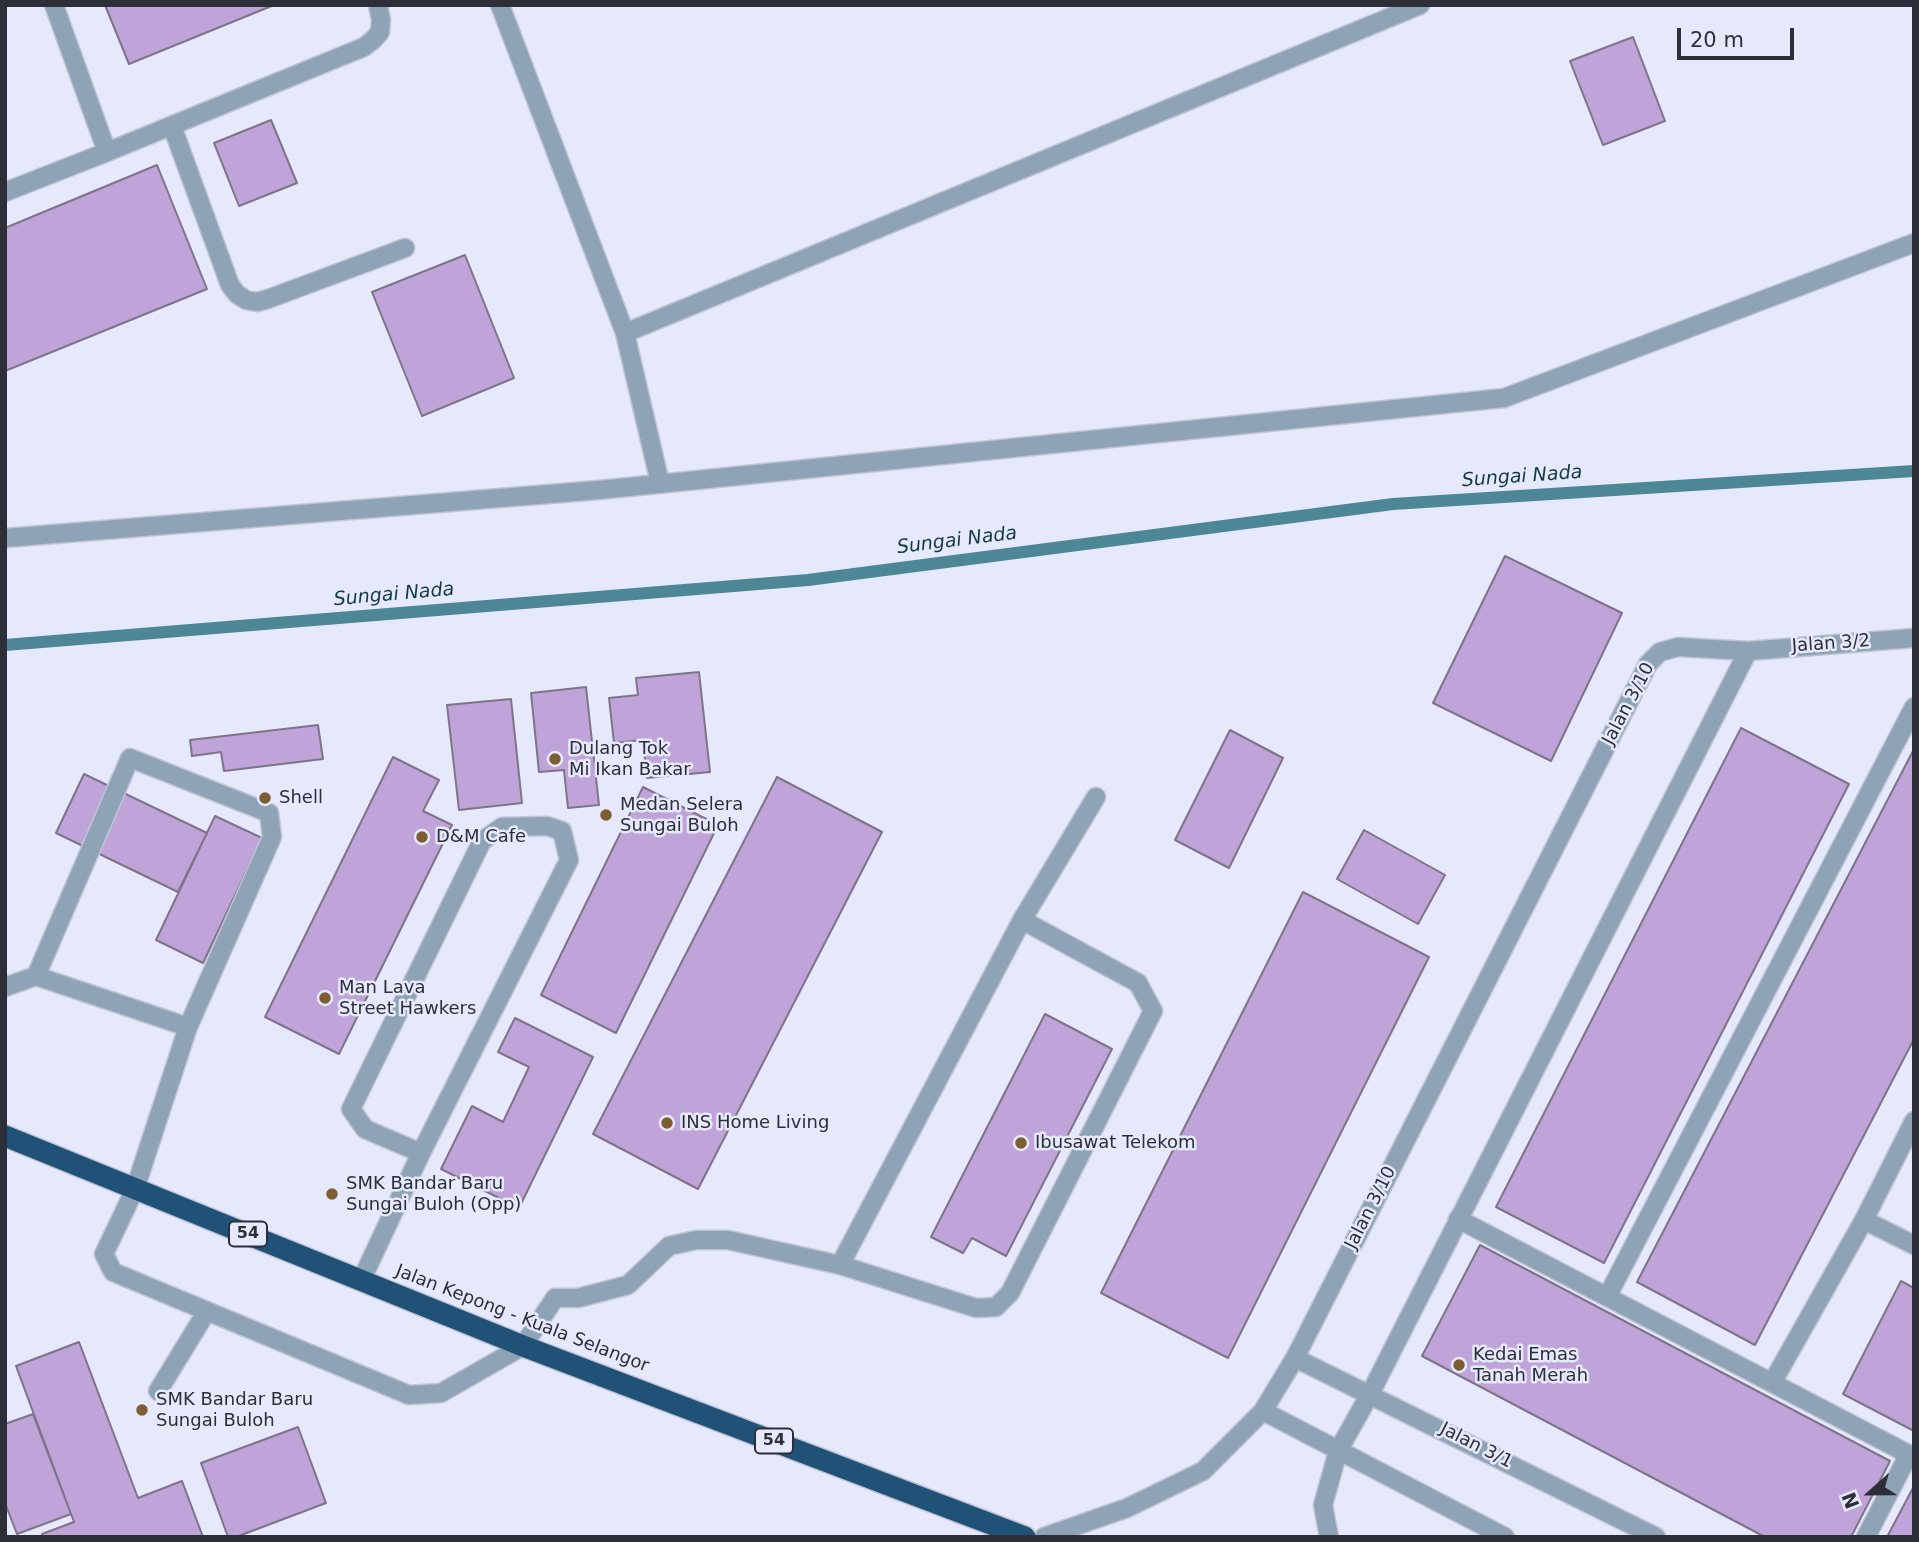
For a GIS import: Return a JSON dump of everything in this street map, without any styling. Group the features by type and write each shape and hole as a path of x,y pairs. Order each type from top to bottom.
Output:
{"highway":[{"name":"Jalan Kepong - Kuala Selangor","path":"5,1136 523,1346 1025,1537"}],"street":[{"path":"54,5 107,152"},
{"path":"5,192 364,47 380,32 382,20 378,5"},
{"path":"500,5 625,333 660,483"},
{"path":"625,333 1420,5"},
{"path":"172,126 230,285 246,300 257,302 268,299 405,248"},
{"path":"5,538 660,483 1504,398 1914,243"},
{"name":"Jalan 3/2","path":"1748,651 1914,638"},
{"name":"Jalan 3/10","path":"1044,1537 1127,1507 1203,1471 1263,1411 1295,1358 1648,664 1660,652 1678,647 1748,651"},
{"path":"1329,1537 1323,1505 1338,1451 1370,1394 1748,651"},
{"path":"1607,1297 1914,707"},
{"path":"36,976 130,758 269,813 272,837 188,1027 135,1189 104,1254 113,1272 409,1395 441,1393 523,1346 555,1298 578,1298 628,1285 669,1246 696,1240 728,1240 840,1265 976,1308 996,1307 1010,1293 1153,1012 1138,983 1022,920"},
{"path":"840,1265 1022,920 1096,797"},
{"path":"361,1280 421,1153 569,860 562,831 547,826 502,827 482,841 351,1109 365,1129 421,1153"},
{"path":"5,987 36,976 188,1027"},
{"path":"1772,1383 1864,1220 1914,1121"},
{"path":"1458,1219 1911,1456 1866,1537"},
{"path":"1864,1220 1914,1245"},
{"path":"158,1391 207,1311"},
{"name":"Jalan 3/1","path":"1295,1358 1656,1537"},
{"path":"1263,1411 1505,1537"}],"building":[{"path":"105,5 274,5 129,64"},
{"path":"1633,37 1665,121 1603,145 1570,61"},
{"path":"271,120 297,183 239,206 214,143"},
{"path":"157,165 207,289 5,371 5,228"},
{"path":"465,255 514,378 422,416 372,292"},
{"path":"1505,556 1622,613 1551,761 1433,703"},
{"path":"699,672 710,772 647,778 643,740 614,743 609,698 638,695 636,678"},
{"path":"586,687 599,805 568,808 564,770 539,772 531,693"},
{"path":"511,699 522,803 459,810 447,705"},
{"path":"318,725 323,759 224,771 221,752 192,756 190,740"},
{"path":"1741,728 1849,784 1604,1263 1496,1207"},
{"path":"1230,730 1283,758 1229,868 1175,840"},
{"path":"1914,749 1914,1039 1755,1345 1637,1282"},
{"path":"393,757 439,780 423,811 452,825 339,1054 265,1017"},
{"path":"84,774 207,833 178,892 56,833"},
{"path":"777,777 882,832 698,1189 593,1134"},
{"path":"643,787 718,825 616,1033 541,995"},
{"path":"215,816 262,838 203,963 156,940"},
{"path":"1364,830 1445,875 1418,924 1337,879"},
{"path":"1303,892 1429,957 1228,1358 1101,1293"},
{"name":"Ibusawat Telekom","path":"1045,1014 1112,1049 1006,1256 972,1238 963,1253 931,1237"},
{"path":"515,1018 593,1057 519,1208 441,1169 472,1106 503,1122 529,1067 498,1052"},
{"path":"1480,1245 1890,1461 1851,1537 1765,1537 1422,1356"},
{"path":"1901,1281 1914,1288 1914,1431 1843,1394"},
{"path":"79,1342 138,1498 182,1481 203,1537 43,1537 42,1534 74,1522 16,1366"},
{"path":"33,1414 71,1514 17,1534 5,1503 5,1424"},
{"path":"298,1427 326,1503 236,1537 228,1537 201,1463"},
{"path":"1914,1486 1914,1537 1887,1537"}],"waterway":[{"name":"Sungai Nada","path":"5,645 808,580 1393,504 1914,471"}],"place":[{"name":"Dulang Tok Mi Ikan Bakar","path":"555,759"},
{"name":"Shell","path":"265,798"},
{"name":"Medan Selera Sungai Buloh","path":"606,815"},
{"name":"D&M Cafe","path":"422,837"},
{"name":"Man Lava Street Hawkers","path":"325,998"},
{"name":"INS Home Living","path":"667,1123"},
{"name":"Ibusawat Telekom","path":"1021,1143"},
{"name":"SMK Bandar Baru Sungai Buloh (Opp)","path":"332,1194"},
{"name":"Kedai Emas Tanah Merah","path":"1459,1365"},
{"name":"SMK Bandar Baru Sungai Buloh","path":"142,1410"}]}
